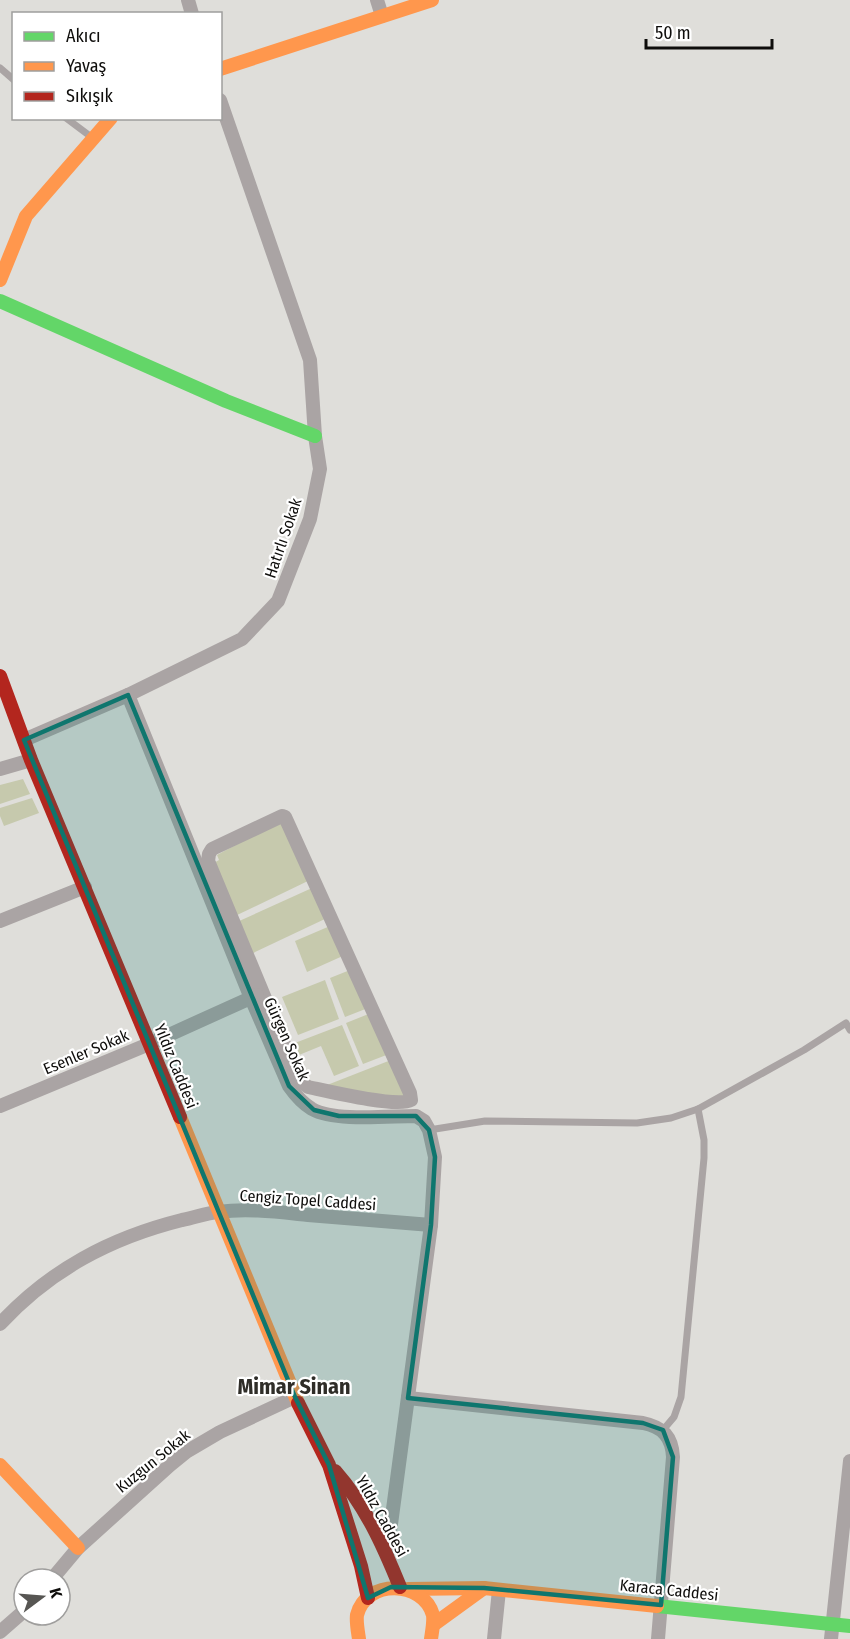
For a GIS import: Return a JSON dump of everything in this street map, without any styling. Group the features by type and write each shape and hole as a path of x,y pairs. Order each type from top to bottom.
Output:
{"street":[{"path":"376,0 382,16"},
{"path":"222,68 432,0"},
{"name":"Hatırlı Sokak","path":"24,740 128,695 242,639 278,601 310,519 320,469 308,354 222,106"},
{"path":"0,280 26,216 109,120"},
{"path":"0,302 226,401 315,436"},
{"name":"Yıldız Caddesi","path":"0,676 31,760 294,1397 329,1464 361,1566 368,1598"},
{"name":"Gürgen Sokak","path":"128,695 257,995 280,1068 289,1086 298,1099 315,1110 339,1116 416,1116 424,1121 429,1130"},
{"path":"0,769 31,760"},
{"path":"282,816 285,817 406,1082 411,1100 405,1103 393,1102 304,1085 257,995 208,857 212,849 282,816"},
{"path":"0,921 85,887"},
{"name":"Esenler Sokak","path":"0,1107 257,995"},
{"path":"387,1556 431,1225 435,1157 429,1130"},
{"name":"Cengiz Topel Caddesi","path":"0,1324 20,1303 57,1273 93,1252 139,1233 217,1212 254,1210 431,1225"},
{"name":"Kuzgun Sokak","path":"62,1567 78,1548 186,1452 220,1432 294,1397"},
{"path":"408,1398 644,1423 663,1430 671,1443 673,1457 658,1639"},
{"path":"831,1639 850,1461"},
{"name":"Yıldız Caddesi","path":"329,1464 355,1496 404,1588 423,1600 429,1607 433,1625"},
{"path":"0,1465 78,1548"},
{"path":"348,1639 358,1632 359,1611 368,1598 382,1589 404,1588"},
{"name":"Karaca Caddesi","path":"404,1588 484,1588 850,1626"},
{"path":"431,1639 433,1625 484,1588"},
{"path":"494,1639 499,1590"},
{"path":"0,1632 12,1622"}],"lane":[{"path":"0,68 12,78"},
{"path":"69,120 92,138"},
{"path":"429,1130 485,1121 637,1123 671,1118 698,1109 804,1050 846,1023 850,1030"},
{"path":"663,1430 674,1417 681,1397 704,1158 704,1140 698,1109"}],"highlighted area":[{"path":"128,695 289,1086 314,1110 339,1116 416,1116 429,1130 435,1157 431,1225 408,1398 643,1423 663,1430 673,1457 661,1605 484,1588 391,1587 368,1598 329,1465 295,1397 24,740"}],"green space":[{"path":"23,779 30,794 0,804 0,785"},
{"path":"32,798 39,813 4,826 0,808"},
{"path":"282,820 310,880 235,916 212,864 219,860 217,855"},
{"path":"312,888 327,918 251,954 237,922"},
{"path":"330,926 345,955 307,972 295,941"},
{"path":"350,970 368,1008 345,1017 330,978"},
{"path":"325,980 339,1019 298,1035 282,997"},
{"path":"371,1013 389,1054 363,1064 346,1023"},
{"path":"342,1025 359,1066 334,1076 321,1046 299,1055 310,1080 308,1081 287,1046"},
{"path":"391,1060 406,1099 322,1087"}],"traffic: fast":[{"path":"0,301 226,401 315,436"},
{"path":"657,1606 850,1626"}],"traffic: slow":[{"path":"222,68 432,0"},
{"path":"0,280 26,216 109,120"},
{"path":"180,1117 298,1403"},
{"path":"0,1465 78,1548"},
{"path":"359,1639 357,1615 362,1603 371,1595 395,1588 418,1595 427,1603 433,1615 431,1639"},
{"path":"408,1589 484,1588 657,1606"},
{"path":"433,1625 484,1588"}],"traffic: jam":[{"path":"0,676 31,760 180,1117"},
{"path":"298,1403 329,1465 361,1566 368,1598"},
{"path":"335,1471 346,1484 372,1526 400,1587"}],"district":[{"name":"Mimar Sinan","path":"294,1386"}]}
